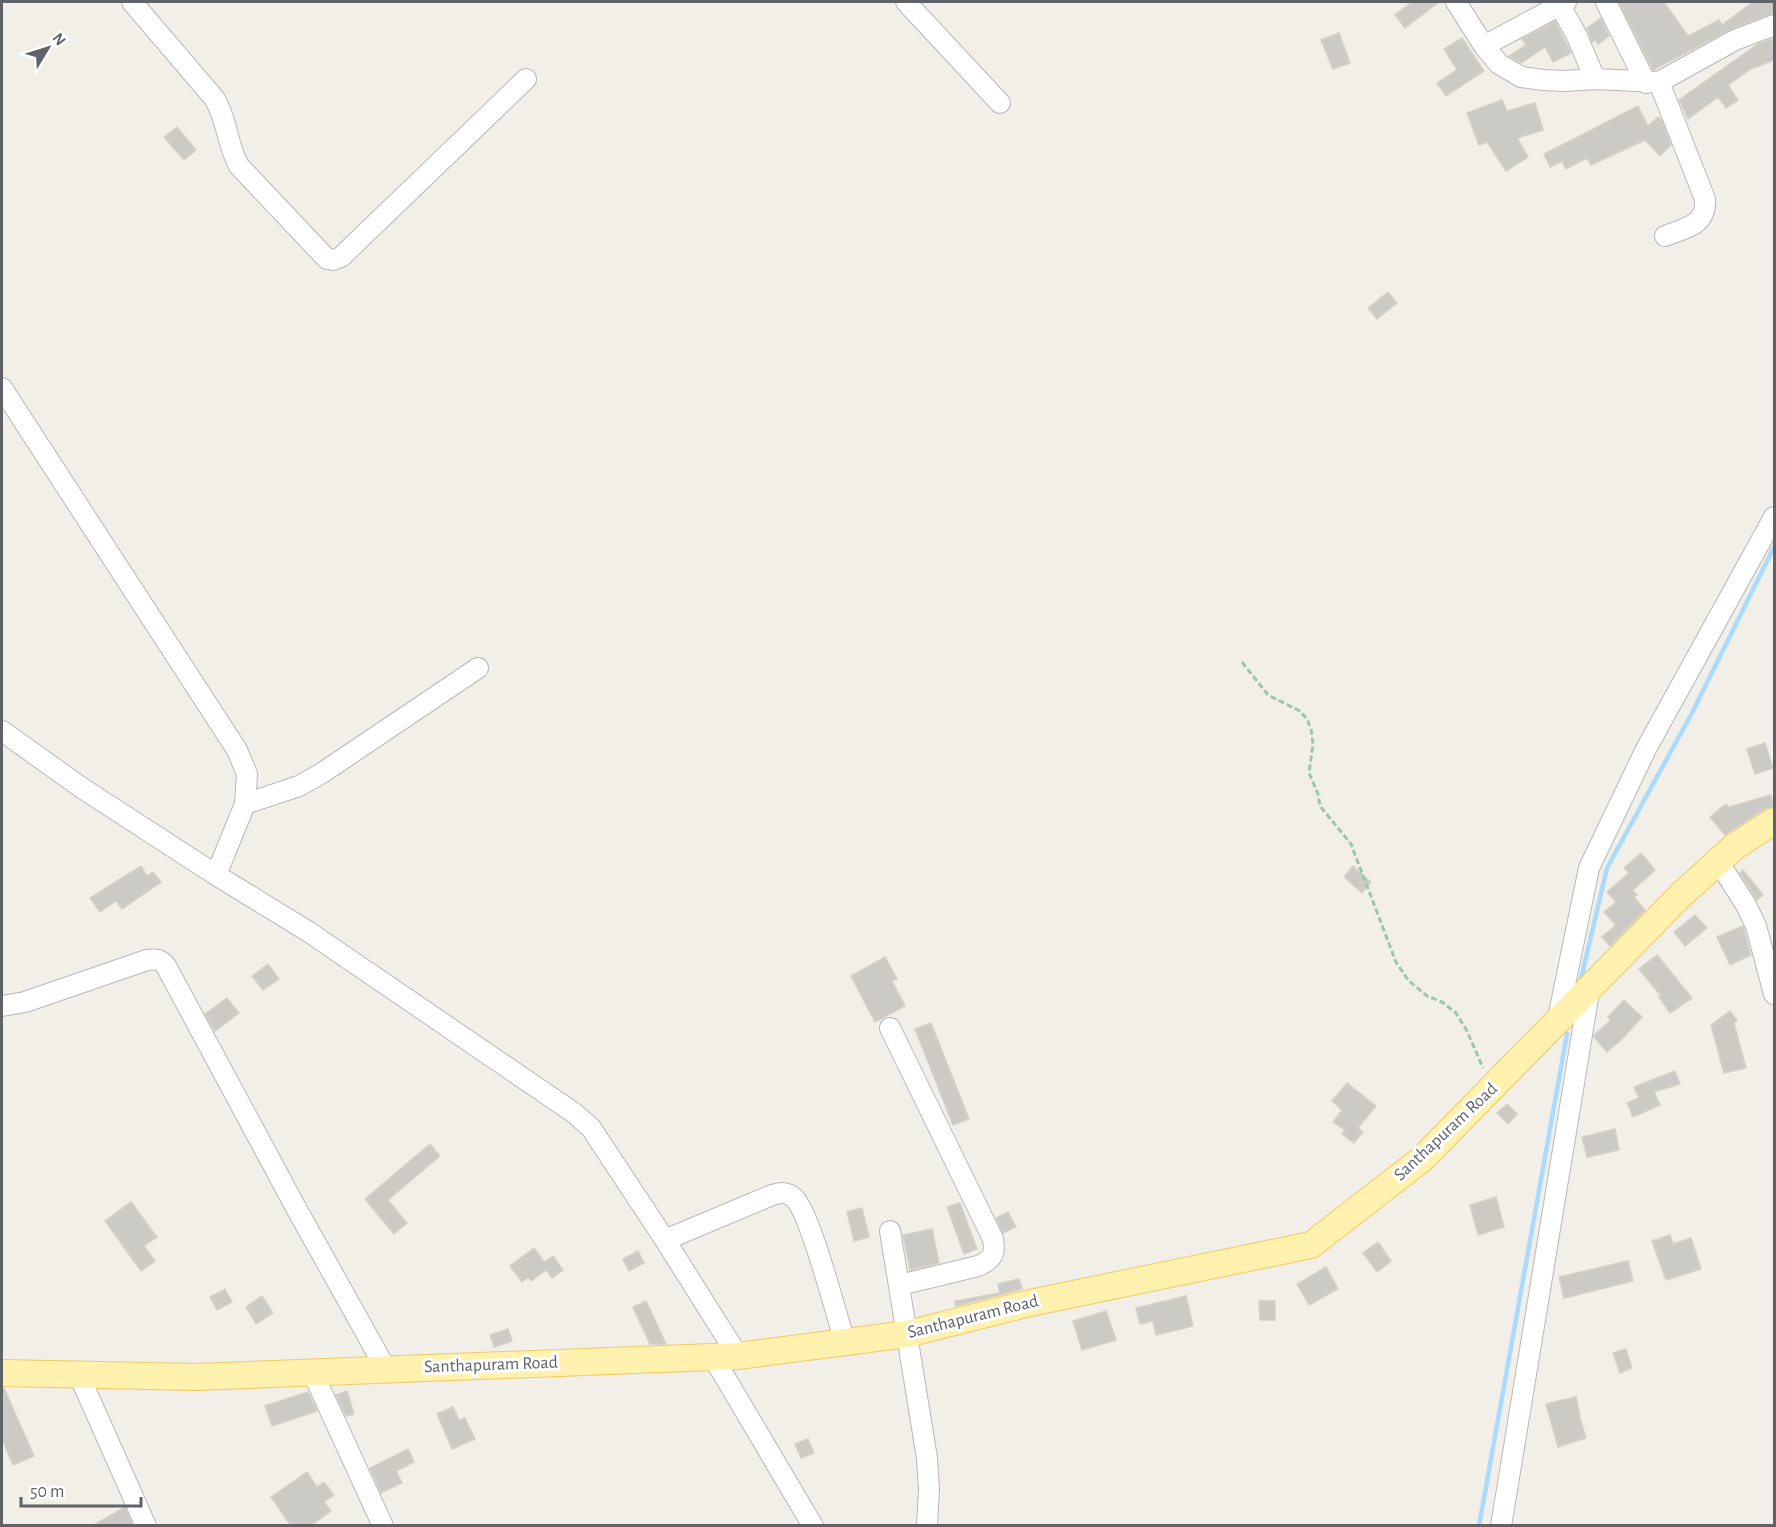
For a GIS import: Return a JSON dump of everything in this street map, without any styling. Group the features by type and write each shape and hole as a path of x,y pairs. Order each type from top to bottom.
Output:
{"main road":[{"name":"Santhapuram Road","path":"2,1373 196,1377 726,1356 907,1334 1029,1303 1311,1245 1422,1159 1681,895 1734,847 1774,821"}],"street":[{"path":"132,2 214,98 219,106 234,157 239,166 327,259 333,260 340,257 526,79"},
{"path":"906,2 1000,104"},
{"path":"1456,2 1484,46 1499,64 1521,77 1565,81 1595,79 1653,82 1735,40 1774,25"},
{"path":"1606,2 1653,82 1705,199 1706,211 1702,218 1693,225 1665,236"},
{"path":"1484,46 1562,3 1595,79"},
{"path":"2,388 237,750 247,774 246,804 216,875"},
{"path":"1557,1023 1589,868 1646,749 1774,517"},
{"path":"246,804 299,786 322,773 478,668"},
{"path":"2,731 82,788 309,932 574,1113 591,1128 665,1240 813,1526"},
{"path":"1718,861 1746,905 1756,927 1774,994"},
{"path":"2,1006 25,1002 147,960 162,961 386,1369"},
{"path":"1501,1526 1590,986"},
{"path":"890,1028 993,1239 995,1249 987,1262 978,1266 900,1285"},
{"path":"665,1240 772,1195 784,1192 794,1197 808,1225 845,1343"},
{"path":"890,1232 927,1458 929,1489 927,1526"},
{"path":"312,1371 383,1526"},
{"path":"79,1375 146,1526"}],"path":[{"path":"1242,662 1268,695 1300,711 1307,719 1313,744 1309,773 1318,794 1320,806 1351,844 1396,962 1408,980 1427,996 1442,1002 1456,1013 1467,1031 1484,1070 1495,1086"}],"building":[{"path":"1412,2 1439,2 1405,28 1395,15"},
{"path":"1619,2 1664,2 1688,36 1719,20 1722,25 1753,2 1774,2 1774,13 1731,29 1653,70"},
{"path":"1601,18 1609,36 1598,44 1596,40 1592,42 1587,28"},
{"path":"1555,21 1571,53 1553,62 1545,47 1521,63 1509,56 1526,45 1522,39"},
{"path":"1339,33 1350,63 1333,69 1321,40"},
{"path":"1462,38 1484,71 1446,96 1437,83 1457,70 1444,49"},
{"path":"1772,39 1774,60 1751,69 1728,85 1738,100 1726,108 1718,97 1688,119 1679,100 1758,44"},
{"path":"1502,100 1507,111 1535,103 1543,130 1517,138 1528,157 1506,171 1487,142 1479,145 1467,113"},
{"path":"1638,106 1648,126 1658,117 1662,121 1671,145 1660,156 1645,140 1591,165 1587,158 1566,169 1562,161 1550,167 1544,154"},
{"path":"177,127 196,150 184,160 164,137"},
{"path":"1388,292 1397,303 1377,319 1368,308"},
{"path":"1765,743 1773,768 1755,774 1747,749"},
{"path":"1771,795 1774,806 1766,808 1725,835 1710,817 1726,804 1729,807"},
{"path":"1641,853 1655,870 1633,890 1637,895 1634,897 1645,910 1610,946 1602,937 1616,925 1604,912 1616,902 1607,892 1629,873 1624,868"},
{"path":"141,866 147,876 153,872 161,882 122,909 116,901 100,912 90,898"},
{"path":"1353,866 1371,882 1362,893 1344,877"},
{"path":"1743,870 1763,895 1757,900 1740,873"},
{"path":"1695,915 1707,928 1685,946 1674,932"},
{"path":"1743,926 1751,955 1730,965 1717,937"},
{"path":"1657,955 1692,998 1670,1013 1659,997 1661,996 1639,969"},
{"path":"885,957 897,979 892,981 905,1006 875,1022 851,976"},
{"path":"268,964 279,979 263,990 252,976"},
{"path":"227,998 239,1013 215,1031 205,1014"},
{"path":"1624,1000 1642,1017 1607,1052 1594,1035 1611,1020 1608,1017"},
{"path":"1730,1011 1737,1021 1734,1023 1746,1068 1724,1073 1711,1025"},
{"path":"931,1023 969,1119 953,1125 915,1029"},
{"path":"1675,1071 1680,1084 1654,1092 1660,1105 1633,1117 1627,1103 1639,1098 1634,1087"},
{"path":"1347,1083 1376,1106 1358,1128 1363,1132 1354,1143 1342,1134 1345,1130 1333,1122 1342,1110 1332,1101"},
{"path":"1507,1104 1517,1114 1508,1124 1497,1113"},
{"path":"1615,1129 1619,1150 1587,1157 1582,1137"},
{"path":"430,1144 440,1156 388,1200 407,1223 394,1234 365,1199"},
{"path":"1496,1197 1504,1227 1478,1235 1470,1205"},
{"path":"131,1202 157,1237 144,1246 155,1261 141,1271 105,1221"},
{"path":"960,1203 977,1249 964,1254 947,1207"},
{"path":"862,1208 869,1237 854,1241 847,1212"},
{"path":"1008,1212 1016,1227 1003,1233 996,1218"},
{"path":"932,1229 939,1263 910,1270 903,1235"},
{"path":"1670,1235 1673,1244 1691,1238 1701,1269 1666,1280 1652,1241"},
{"path":"1378,1242 1391,1261 1377,1272 1363,1253"},
{"path":"534,1248 544,1262 553,1256 563,1270 552,1278 546,1270 531,1281 528,1277 522,1282 510,1266"},
{"path":"638,1251 644,1263 629,1271 623,1259"},
{"path":"1628,1261 1633,1281 1564,1298 1559,1277"},
{"path":"1326,1267 1338,1289 1309,1305 1297,1284"},
{"path":"1019,1279 1022,1289 956,1306 955,1301 1000,1293 998,1284"},
{"path":"225,1289 232,1302 217,1310 210,1297"},
{"path":"262,1296 273,1313 256,1324 246,1307"},
{"path":"1186,1296 1193,1326 1156,1335 1153,1321 1140,1324 1136,1308"},
{"path":"646,1301 666,1344 650,1344 633,1307"},
{"path":"1259,1301 1275,1301 1275,1320 1260,1320"},
{"path":"1106,1311 1116,1340 1082,1350 1073,1321"},
{"path":"508,1329 512,1341 494,1347 490,1335"},
{"path":"1626,1349 1632,1368 1620,1373 1613,1353"},
{"path":"2,1388 4,1388 34,1456 13,1465 2,1439"},
{"path":"347,1391 354,1414 346,1416 336,1395"},
{"path":"308,1392 317,1411 272,1426 265,1406"},
{"path":"1576,1397 1586,1438 1558,1447 1546,1404"},
{"path":"453,1407 459,1420 465,1418 475,1439 452,1449 437,1414"},
{"path":"808,1439 814,1453 801,1458 795,1444"},
{"path":"408,1449 414,1462 396,1471 402,1483 381,1493 370,1468"},
{"path":"307,1472 317,1487 324,1482 334,1495 324,1502 331,1511 310,1526 291,1526 271,1497"},
{"path":"125,1507 133,1526 92,1526"}],"waterway":[{"path":"1580,983 1607,868 1692,713 1774,547"},
{"path":"1479,1526 1567,1034"}]}
